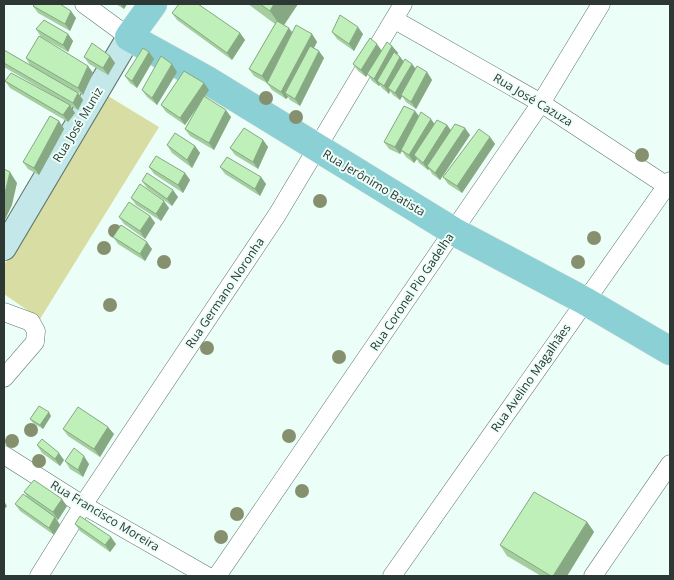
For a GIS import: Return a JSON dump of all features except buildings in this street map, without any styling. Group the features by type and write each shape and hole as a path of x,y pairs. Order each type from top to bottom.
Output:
{"main road":[{"name":"Rua José Muniz","path":"4,248 129,37 153,4"},
{"name":"Rua Jerônimo Batista","path":"129,37 207,80 453,231 585,301 670,350"}],"street":[{"name":"Rua Jerônimo Batista","path":"84,4 129,37"},
{"name":"Rua Germano Noronha","path":"39,576 83,504 277,215 403,4"},
{"name":"Rua Coronel Pio Gadelha","path":"217,576 540,103 601,4"},
{"name":"Rua José Cazuza","path":"395,20 540,103 669,183"},
{"name":"Rua Avelino Magalhães","path":"392,576 669,183"},
{"path":"4,312 31,322 36,331 35,342 4,378"},
{"name":"Rua Francisco Moreira","path":"4,454 83,504 207,576"},
{"path":"593,576 670,464"}],"green space":[{"path":"108,96 159,127 40,319 4,294 4,265"}]}
